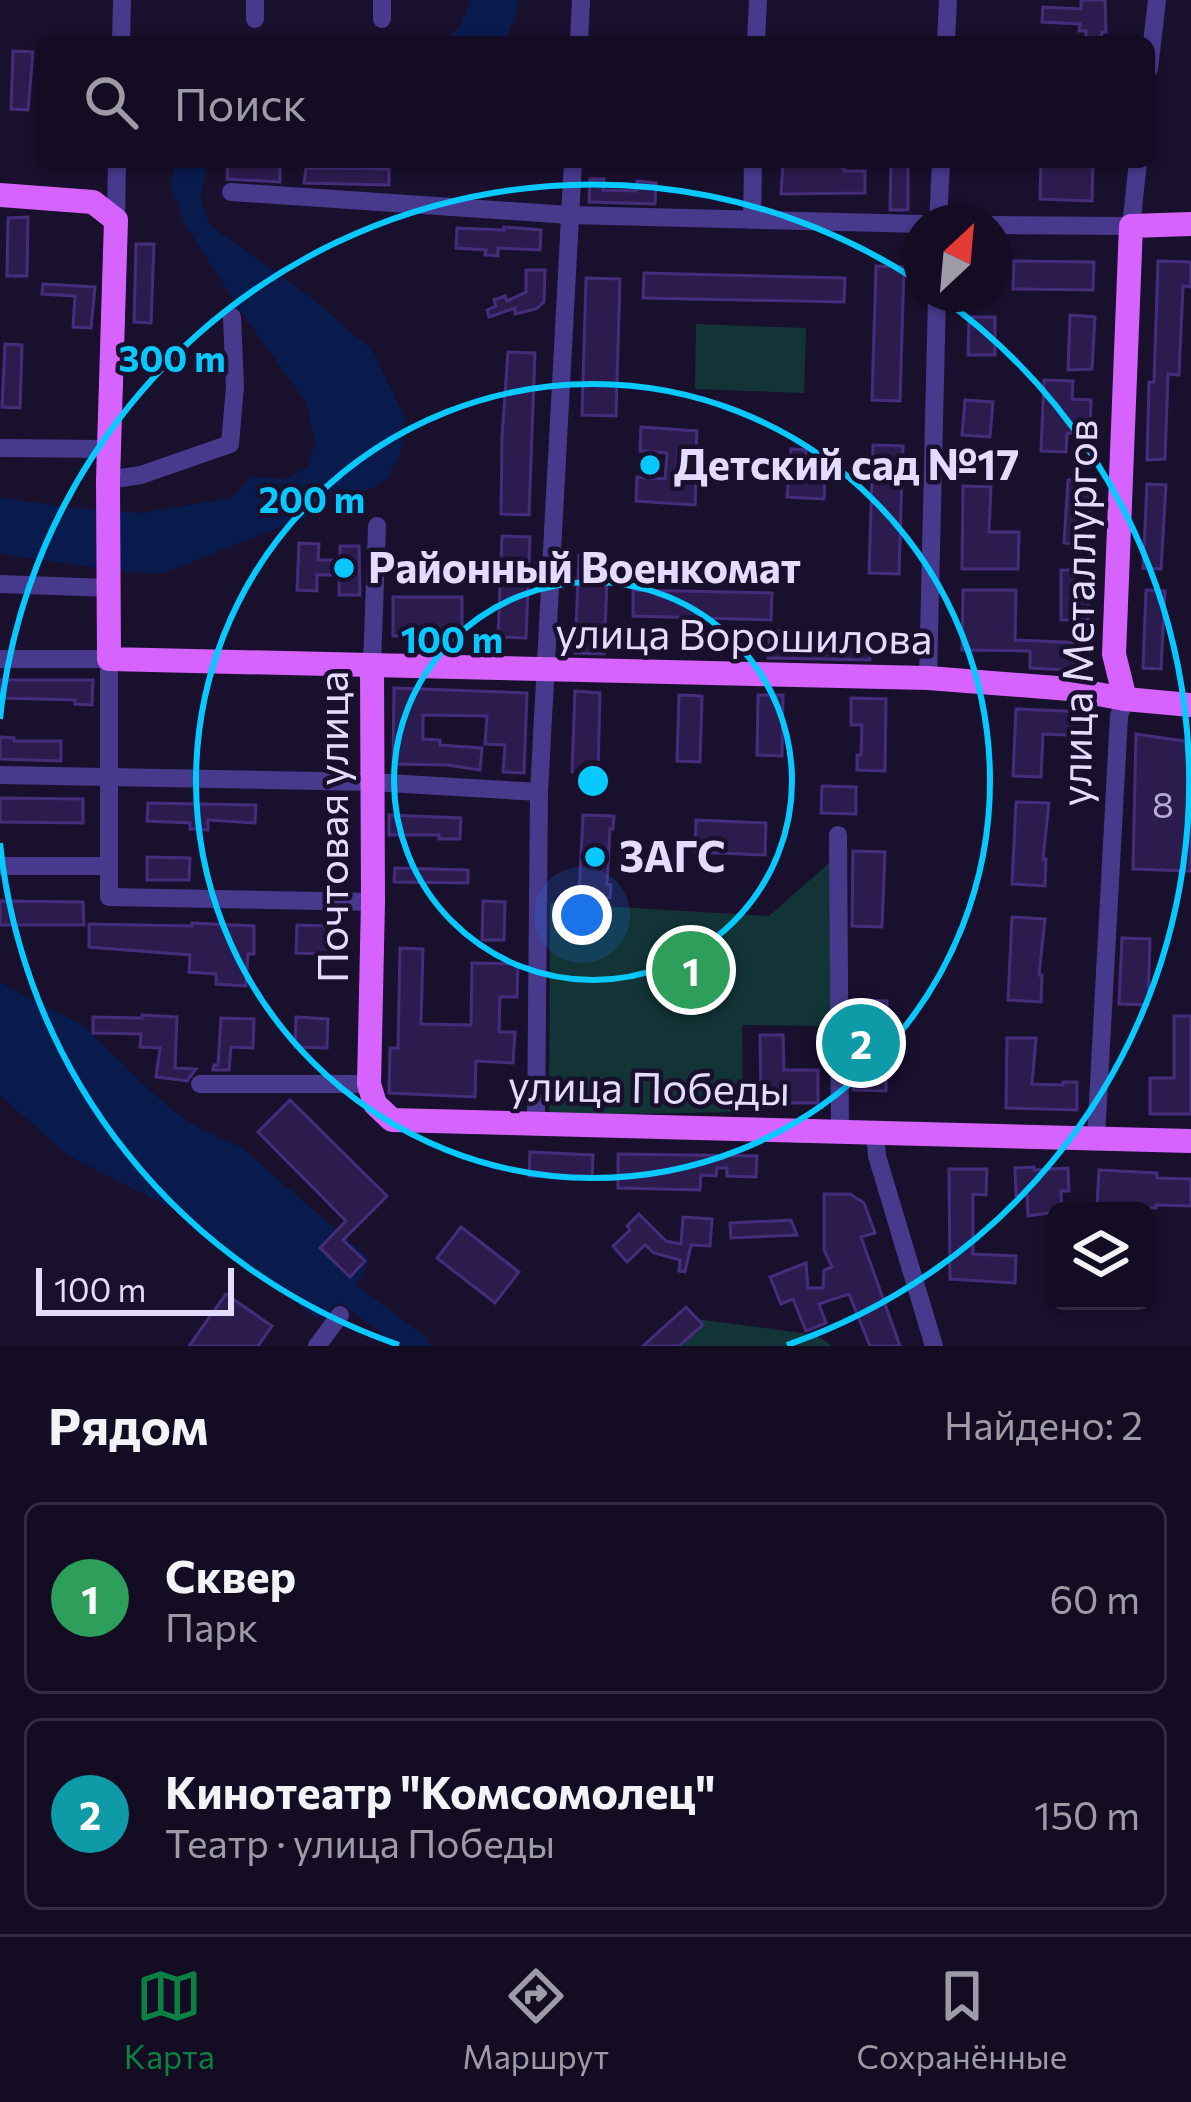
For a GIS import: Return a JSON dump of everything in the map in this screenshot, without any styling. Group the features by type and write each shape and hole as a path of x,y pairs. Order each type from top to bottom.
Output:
{"main road":[{"path":"0,195 94,202 116,220 108,480 109,659"},
{"path":"1131,226 1191,224"},
{"name":"улица Металлургов","path":"1125,699 1114,654 1131,226"},
{"name":"улица Ворошилова","path":"109,659 928,678 1070,688 1125,699 1191,704"},
{"name":"Почтовая улица","path":"369,1084 372,665"},
{"name":"улица Ворошилова","path":"1125,699 1153,686 1191,688"},
{"name":"улица Победы","path":"369,1084 375,1104 392,1120 1191,1141"}],"street":[{"path":"121,36 122,0"},
{"path":"578,36 580,0"},
{"path":"756,36 758,0"},
{"path":"946,36 948,0"},
{"path":"1153,36 1157,0"},
{"path":"116,220 117,168"},
{"path":"536,1125 539,792 573,168"},
{"path":"752,220 753,168"},
{"path":"939,204 941,168"},
{"name":"улица Металлургов","path":"1131,226 1137,168"},
{"path":"231,192 570,215 903,224"},
{"path":"1011,225 1131,226"},
{"path":"928,678 937,312"},
{"path":"108,480 141,475 230,444 235,387 232,317"},
{"path":"0,448 110,449"},
{"name":"Почтовая улица","path":"372,665 377,526"},
{"path":"0,584 108,581"},
{"name":"улица Ворошилова","path":"0,659 109,659"},
{"path":"109,659 109,897 373,902"},
{"name":"улица Металлургов","path":"1096,1138 1119,716 1125,699"},
{"path":"0,775 371,782 539,792"},
{"path":"838,835 840,1132"},
{"path":"0,866 108,866"},
{"path":"200,1084 369,1084"},
{"path":"875,1133 934,1346"},
{"path":"317,1346 340,1315"}],"green space":[{"path":"696,324 806,328 804,393 695,389"},
{"path":"836,857 830,1026 742,1025 743,1112 549,1115 550,903 769,916"},
{"path":"696,1319 817,1335 832,1346 675,1346"}],"water":[{"path":"471,0 520,0 508,36 448,36 460,27"},
{"path":"174,168 207,168 200,201 211,226 313,299 372,350 405,417 401,452 387,479 356,497 164,573 0,554 0,498 142,513 231,498 251,477 287,479 307,467 315,444 307,404 183,221 171,185"},
{"path":"0,983 81,1024 168,1107 241,1147 370,1259 351,1296 317,1319 190,1218 66,1154 0,1095"}],"building":[{"path":"1081,0 1105,0 1106,32 1086,36 1086,31 1079,31 1080,24 1042,22 1043,7 1081,9"},
{"path":"13,51 33,52 28,110 11,109"},
{"path":"228,168 280,168 280,182 227,179"},
{"path":"306,168 389,169 389,185 304,183"},
{"path":"783,168 865,171 865,193 781,194"},
{"path":"891,168 908,168 908,204 903,204 903,210 890,210"},
{"path":"1041,168 1093,168 1092,201 1040,199"},
{"path":"590,179 604,179 603,190 636,191 637,181 656,183 655,204 589,202"},
{"path":"28,217 27,276 7,276 8,218"},
{"path":"457,228 541,230 540,250 498,248 498,256 485,255 486,250 456,248"},
{"path":"136,244 154,244 151,323 134,322"},
{"path":"1014,261 1094,262 1093,290 1013,289"},
{"path":"1158,261 1191,262 1191,287 1183,286 1179,375 1168,374 1165,459 1147,460 1149,382 1154,382"},
{"path":"876,266 903,267 900,401 872,400"},
{"path":"526,270 545,270 544,302 536,309 515,314 515,308 489,317 487,310 496,306 494,300 505,296 507,301 526,292"},
{"path":"644,273 845,278 844,302 643,298"},
{"path":"586,278 620,279 616,416 582,415"},
{"path":"43,284 95,287 91,328 73,327 75,296 42,294"},
{"path":"1070,315 1095,317 1092,369 1068,370"},
{"path":"969,317 995,317 995,355 968,355"},
{"path":"5,344 22,345 20,408 2,407"},
{"path":"508,352 535,353 529,515 501,514"},
{"path":"1044,380 1073,381 1072,399 1091,400 1090,434 1067,433 1066,452 1041,451"},
{"path":"965,400 993,402 990,437 962,435"},
{"name":"Детский сад №17","path":"641,427 697,431 696,451 678,449 676,481 696,482 695,505 636,501 637,477 665,479 667,453 640,451"},
{"path":"873,445 903,446 899,574 869,573"},
{"path":"791,449 806,450 804,481 825,482 824,499 787,497"},
{"path":"1068,480 1091,481 1088,545 1064,543"},
{"path":"1147,484 1166,485 1161,569 1143,568"},
{"path":"963,486 991,487 989,532 1019,532 1018,569 962,569"},
{"path":"502,536 530,537 526,638 498,637"},
{"path":"299,543 319,544 318,560 340,560 340,546 359,546 360,595 339,595 339,575 317,575 317,591 297,590"},
{"path":"579,555 608,556 604,654 575,653"},
{"path":"1061,570 1088,570 1088,620 1061,620"},
{"path":"633,590 772,593 771,620 633,616"},
{"path":"963,590 1016,590 1015,640 1086,643 1085,671 1030,668 1030,651 962,650"},
{"path":"1146,590 1165,591 1161,669 1143,668"},
{"path":"393,597 462,597 462,636 393,636"},
{"path":"770,630 871,635 870,660 768,658"},
{"path":"0,680 93,680 92,705 75,704 75,700 0,698"},
{"path":"394,688 527,693 524,773 503,772 505,745 485,744 487,716 423,715 423,739 482,748 480,770 393,764"},
{"path":"575,691 600,693 598,773 572,772"},
{"path":"679,695 702,696 700,762 677,761"},
{"path":"758,695 783,695 782,756 757,755"},
{"path":"851,698 886,699 885,771 857,770 862,725 851,725"},
{"path":"1016,709 1090,712 1089,736 1043,734 1041,777 1013,776"},
{"path":"1136,734 1191,742 1191,871 1133,869"},
{"path":"0,737 61,741 61,761 0,759"},
{"path":"822,786 856,787 856,814 821,813"},
{"path":"0,798 83,799 83,823 0,822"},
{"path":"1016,802 1049,803 1045,886 1012,884"},
{"path":"148,803 256,805 255,823 208,820 208,830 190,829 190,823 147,821"},
{"path":"389,815 461,818 460,839 389,835"},
{"name":"ЗАГС","path":"583,815 614,816 607,884 611,885 610,898 579,897"},
{"path":"696,820 766,823 765,855 695,852"},
{"path":"853,851 885,852 882,927 852,926"},
{"path":"147,857 190,858 189,880 147,880"},
{"path":"395,868 468,870 468,883 394,882"},
{"path":"0,901 83,902 84,925 0,925"},
{"path":"483,901 505,902 504,940 482,940"},
{"path":"1012,917 1045,919 1041,1002 1008,1000"},
{"path":"89,924 254,926 254,954 248,954 246,986 216,984 216,974 189,972 190,955 89,947"},
{"path":"297,925 331,926 330,954 296,953"},
{"path":"1122,938 1150,939 1148,1005 1119,1004"},
{"path":"400,948 423,949 421,1024 471,1025 472,963 518,964 517,997 500,997 499,1032 515,1032 513,1063 476,1061 475,1097 389,1093 390,1048 398,1048"},
{"path":"853,1000 887,1001 886,1091 853,1090"},
{"path":"1174,1016 1191,1016 1191,1114 1150,1114 1150,1078 1174,1078"},
{"path":"93,1017 177,1017 175,1068 196,1069 187,1081 156,1077 160,1048 140,1047 141,1034 93,1033"},
{"path":"296,1017 328,1019 327,1048 295,1047"},
{"path":"221,1018 254,1019 253,1048 231,1047 229,1070 213,1070 218,1065"},
{"path":"760,1035 783,1035 784,1070 818,1070 818,1103 761,1103"},
{"path":"1007,1038 1036,1038 1032,1084 1077,1082 1077,1110 1006,1108"},
{"path":"290,1100 387,1196 343,1240 365,1261 350,1277 320,1248 346,1221 258,1132"},
{"path":"530,1152 593,1155 592,1179 529,1176"},
{"path":"618,1154 757,1156 756,1177 727,1176 727,1168 717,1168 716,1176 701,1175 700,1190 618,1188"},
{"path":"1015,1168 1068,1168 1069,1191 1061,1191 1062,1202 1047,1202 1047,1213 1028,1216 1027,1195 1016,1196"},
{"path":"949,1169 987,1169 986,1195 973,1194 973,1254 1016,1256 1015,1283 950,1279"},
{"path":"1099,1170 1191,1179 1191,1206 1097,1202"},
{"path":"824,1194 850,1194 864,1203 875,1233 861,1237 900,1346 870,1346 849,1294 819,1304 826,1323 806,1331 793,1299 781,1304 770,1277 806,1263 808,1288 823,1288 824,1270 832,1267 824,1250"},
{"path":"639,1214 666,1241 681,1244 683,1217 712,1219 710,1246 691,1245 685,1272 679,1271 680,1260 654,1253 645,1245 627,1262 613,1246"},
{"path":"791,1220 797,1235 731,1238 730,1223"},
{"path":"461,1227 519,1272 495,1303 437,1258"},
{"path":"226,1294 272,1326 258,1346 189,1346"},
{"path":"686,1307 703,1325 679,1346 643,1346"}],"waterway":[{"path":"329,1279 418,1346"}],"place":[{"name":"Детский сад №17","path":"650,465"},
{"name":"Районный Военкомат","path":"344,568"},
{"name":"ЗАГС","path":"595,857"},
{"name":"Сквер","path":"691,970"},
{"name":"Кинотеатр \"Комсомолец\"","path":"861,1043"}]}
